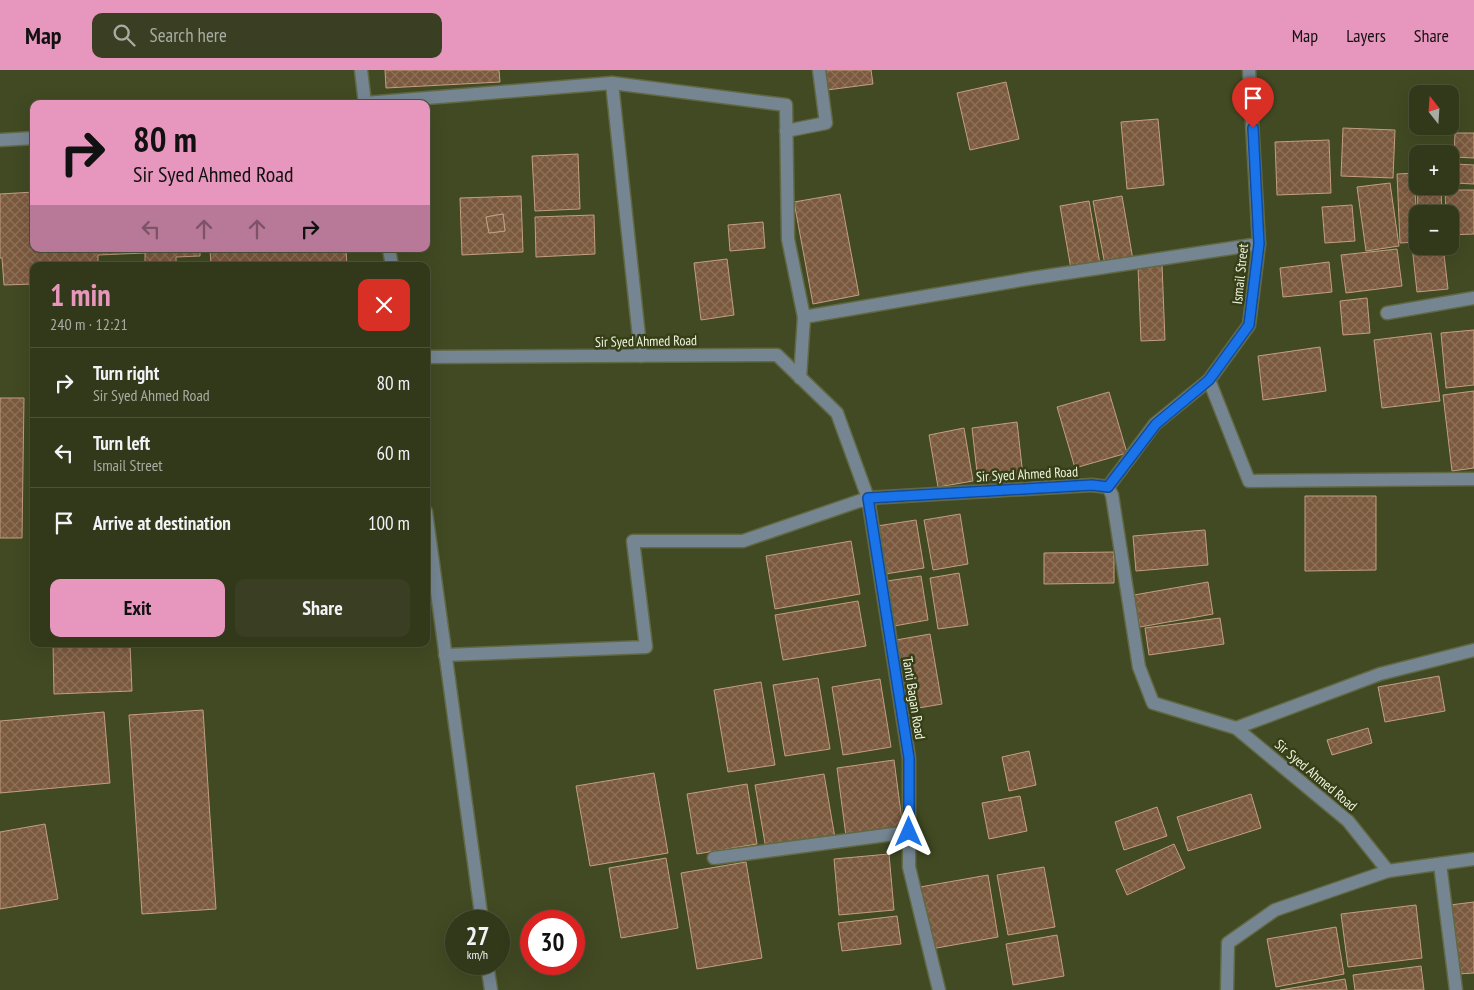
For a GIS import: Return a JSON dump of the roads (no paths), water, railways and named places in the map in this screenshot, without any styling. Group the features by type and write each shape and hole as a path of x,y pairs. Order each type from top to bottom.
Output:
{"street":[{"path":"361,70 365,100"},
{"path":"786,131 826,123 819,70"},
{"name":"Ismail Street","path":"1108,487 1156,424 1209,380 1249,325 1259,244 1249,70"},
{"path":"412,100 612,83 786,106 788,239 804,317 800,378"},
{"path":"612,83 641,356"},
{"path":"0,140 30,138"},
{"path":"804,317 1032,278 1259,244"},
{"path":"1387,313 1474,298"},
{"name":"Sir Syed Ahmed Road","path":"430,357 777,355 837,413 868,498 1092,485 1108,487 1112,495 1139,667 1153,703 1236,728 1348,821 1388,871"},
{"path":"1209,380 1249,481 1474,479"},
{"path":"446,655 646,646 633,541 743,541 868,498"},
{"name":"Tanti Bagan Road","path":"868,498 909,758 910,867 939,990"},
{"path":"430,541 481,910"},
{"path":"1236,728 1380,674 1474,650"},
{"path":"714,858 909,832"},
{"path":"1227,990 1228,943 1275,910 1388,871 1474,859"},
{"path":"1440,864 1456,990"},
{"path":"489,975 491,990"}]}
